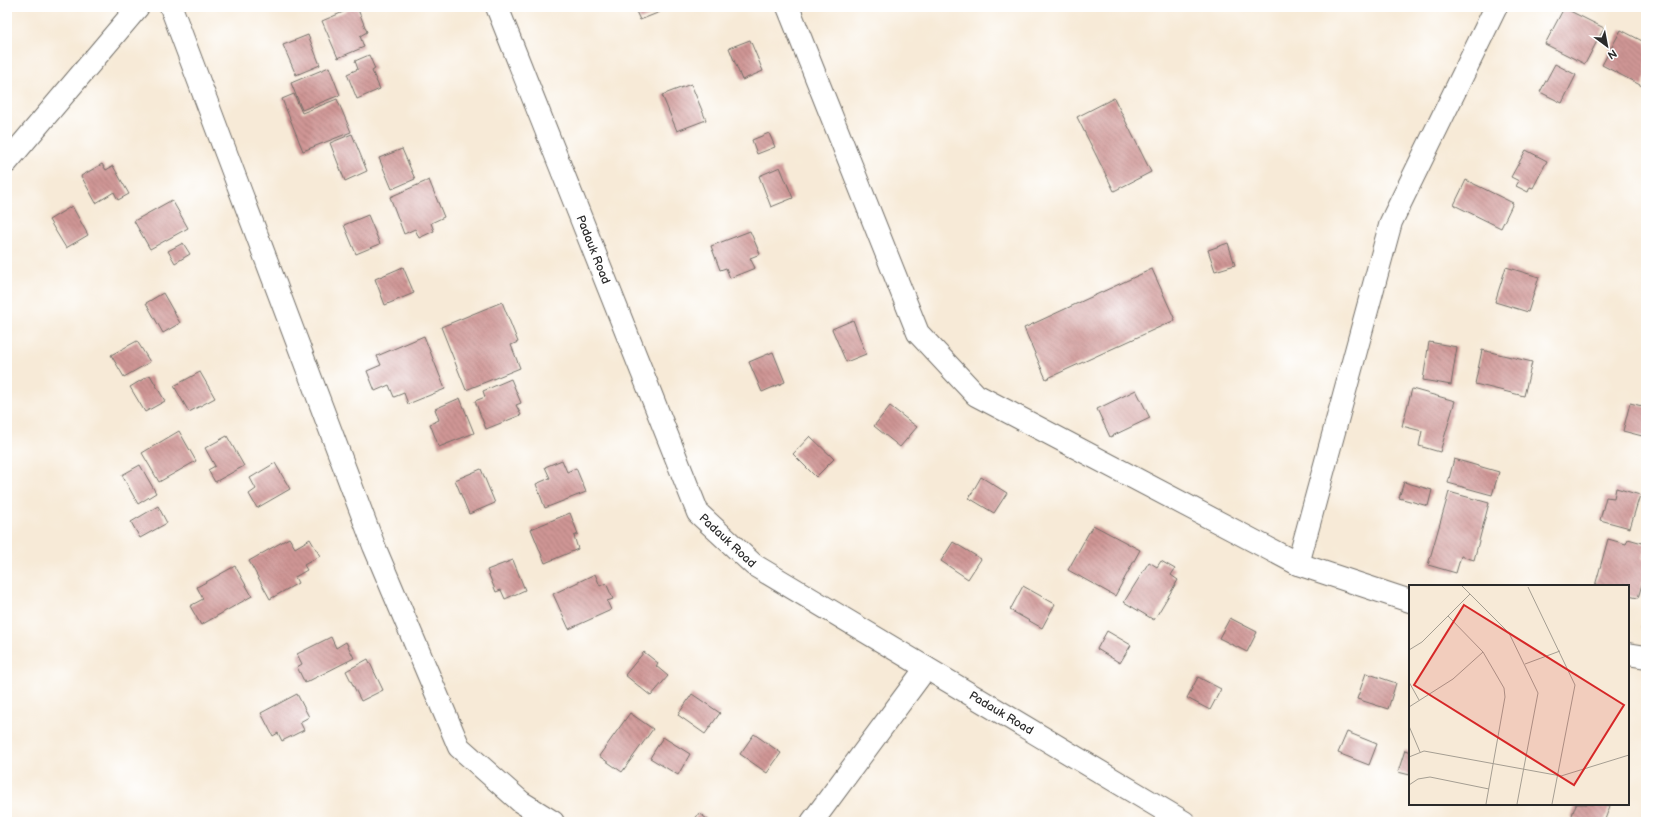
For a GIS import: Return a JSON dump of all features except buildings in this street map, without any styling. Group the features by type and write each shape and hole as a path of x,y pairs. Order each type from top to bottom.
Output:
{"street":[{"path":"7,162 138,7"},
{"path":"172,7 374,546 459,747 521,802 553,822"},
{"name":"Padauk Road","path":"497,7 698,513 754,565 1184,822"},
{"path":"788,7 918,333 976,395 1298,564 1409,601"},
{"path":"1298,564 1391,222 1496,7"},
{"path":"1629,654 1646,657"},
{"path":"812,822 926,668"}]}
